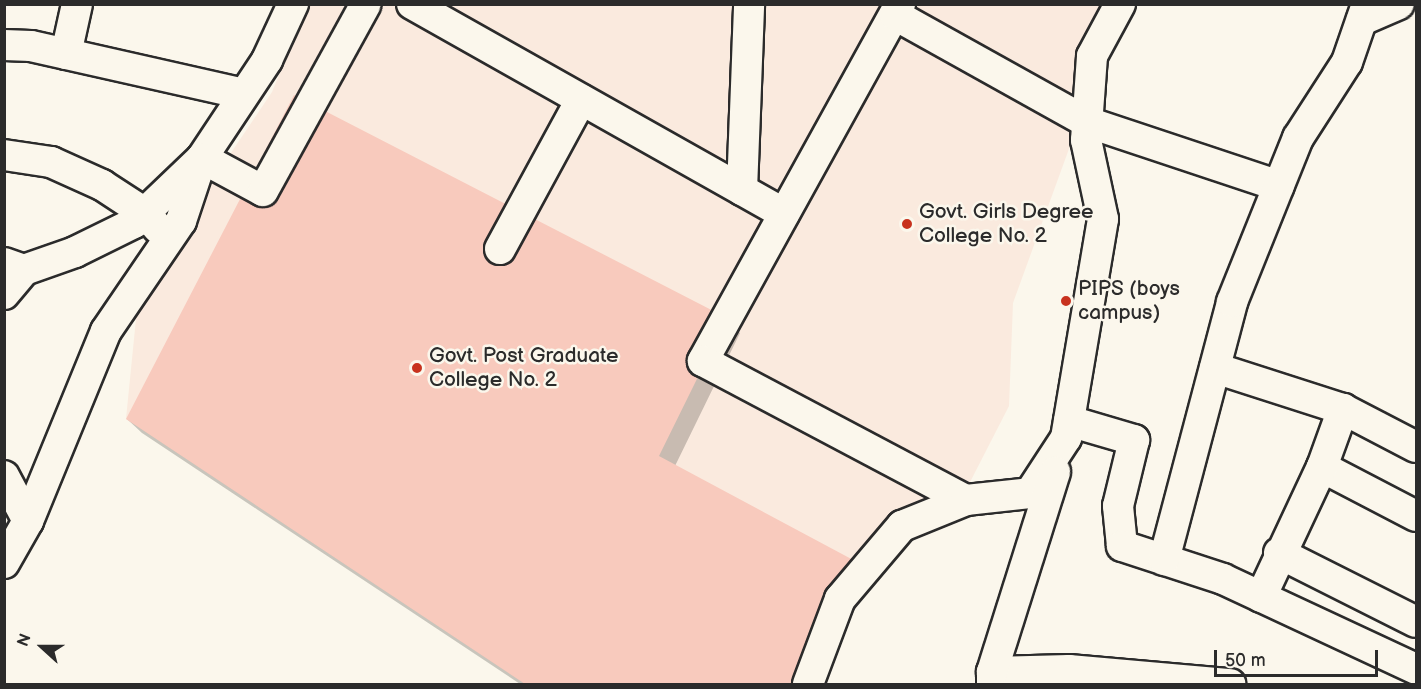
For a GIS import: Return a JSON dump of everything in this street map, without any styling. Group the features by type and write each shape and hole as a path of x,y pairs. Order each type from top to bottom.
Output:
{"street":[{"path":"66,54 77,4"},
{"path":"4,294 14,267 75,252 134,224 202,158 267,60 293,4"},
{"path":"202,158 263,191 366,4"},
{"path":"412,4 784,214"},
{"path":"742,190 749,4"},
{"path":"1120,4 1092,56 1086,140 1103,219 1067,429 992,678 1069,670 1230,684"},
{"path":"1164,560 1232,302 1298,138 1347,62 1364,12 1399,4"},
{"path":"966,500 704,360 897,10 1087,122 1279,186"},
{"path":"4,45 66,54 244,94"},
{"path":"500,249 581,100"},
{"path":"4,155 51,162 102,185 144,213 169,238"},
{"path":"4,562 28,521 106,331 181,221 202,158"},
{"path":"1215,368 1343,409 1416,447"},
{"path":"1261,597 1279,553 1322,467 1343,409"},
{"path":"808,684 840,599 902,526 966,500 1030,493 1067,429"},
{"path":"1067,429 1134,440 1118,506 1122,546 1223,579 1416,669"},
{"path":"1322,467 1416,516"},
{"path":"4,476 28,521"},
{"path":"1279,553 1416,622"},
{"path":"1399,684 1416,683"}],"shaded area":[{"name":"Govt. Post Graduate College No. 2","path":"308,5 1102,5 1079,54 1070,146 1013,303 1009,406 967,488 912,509 796,684 525,684 126,419 139,289 272,92"}],"building":[{"name":"Govt. Post Graduate College No. 2","path":"294,95 727,318 659,456 857,562 796,684 525,684 126,419"}],"place":[{"name":"Govt. Girls Degree College No. 2","path":"907,224"},
{"name":"PIPS (boys campus)","path":"1066,301"},
{"name":"Govt. Post Graduate College No. 2","path":"417,368"}]}
